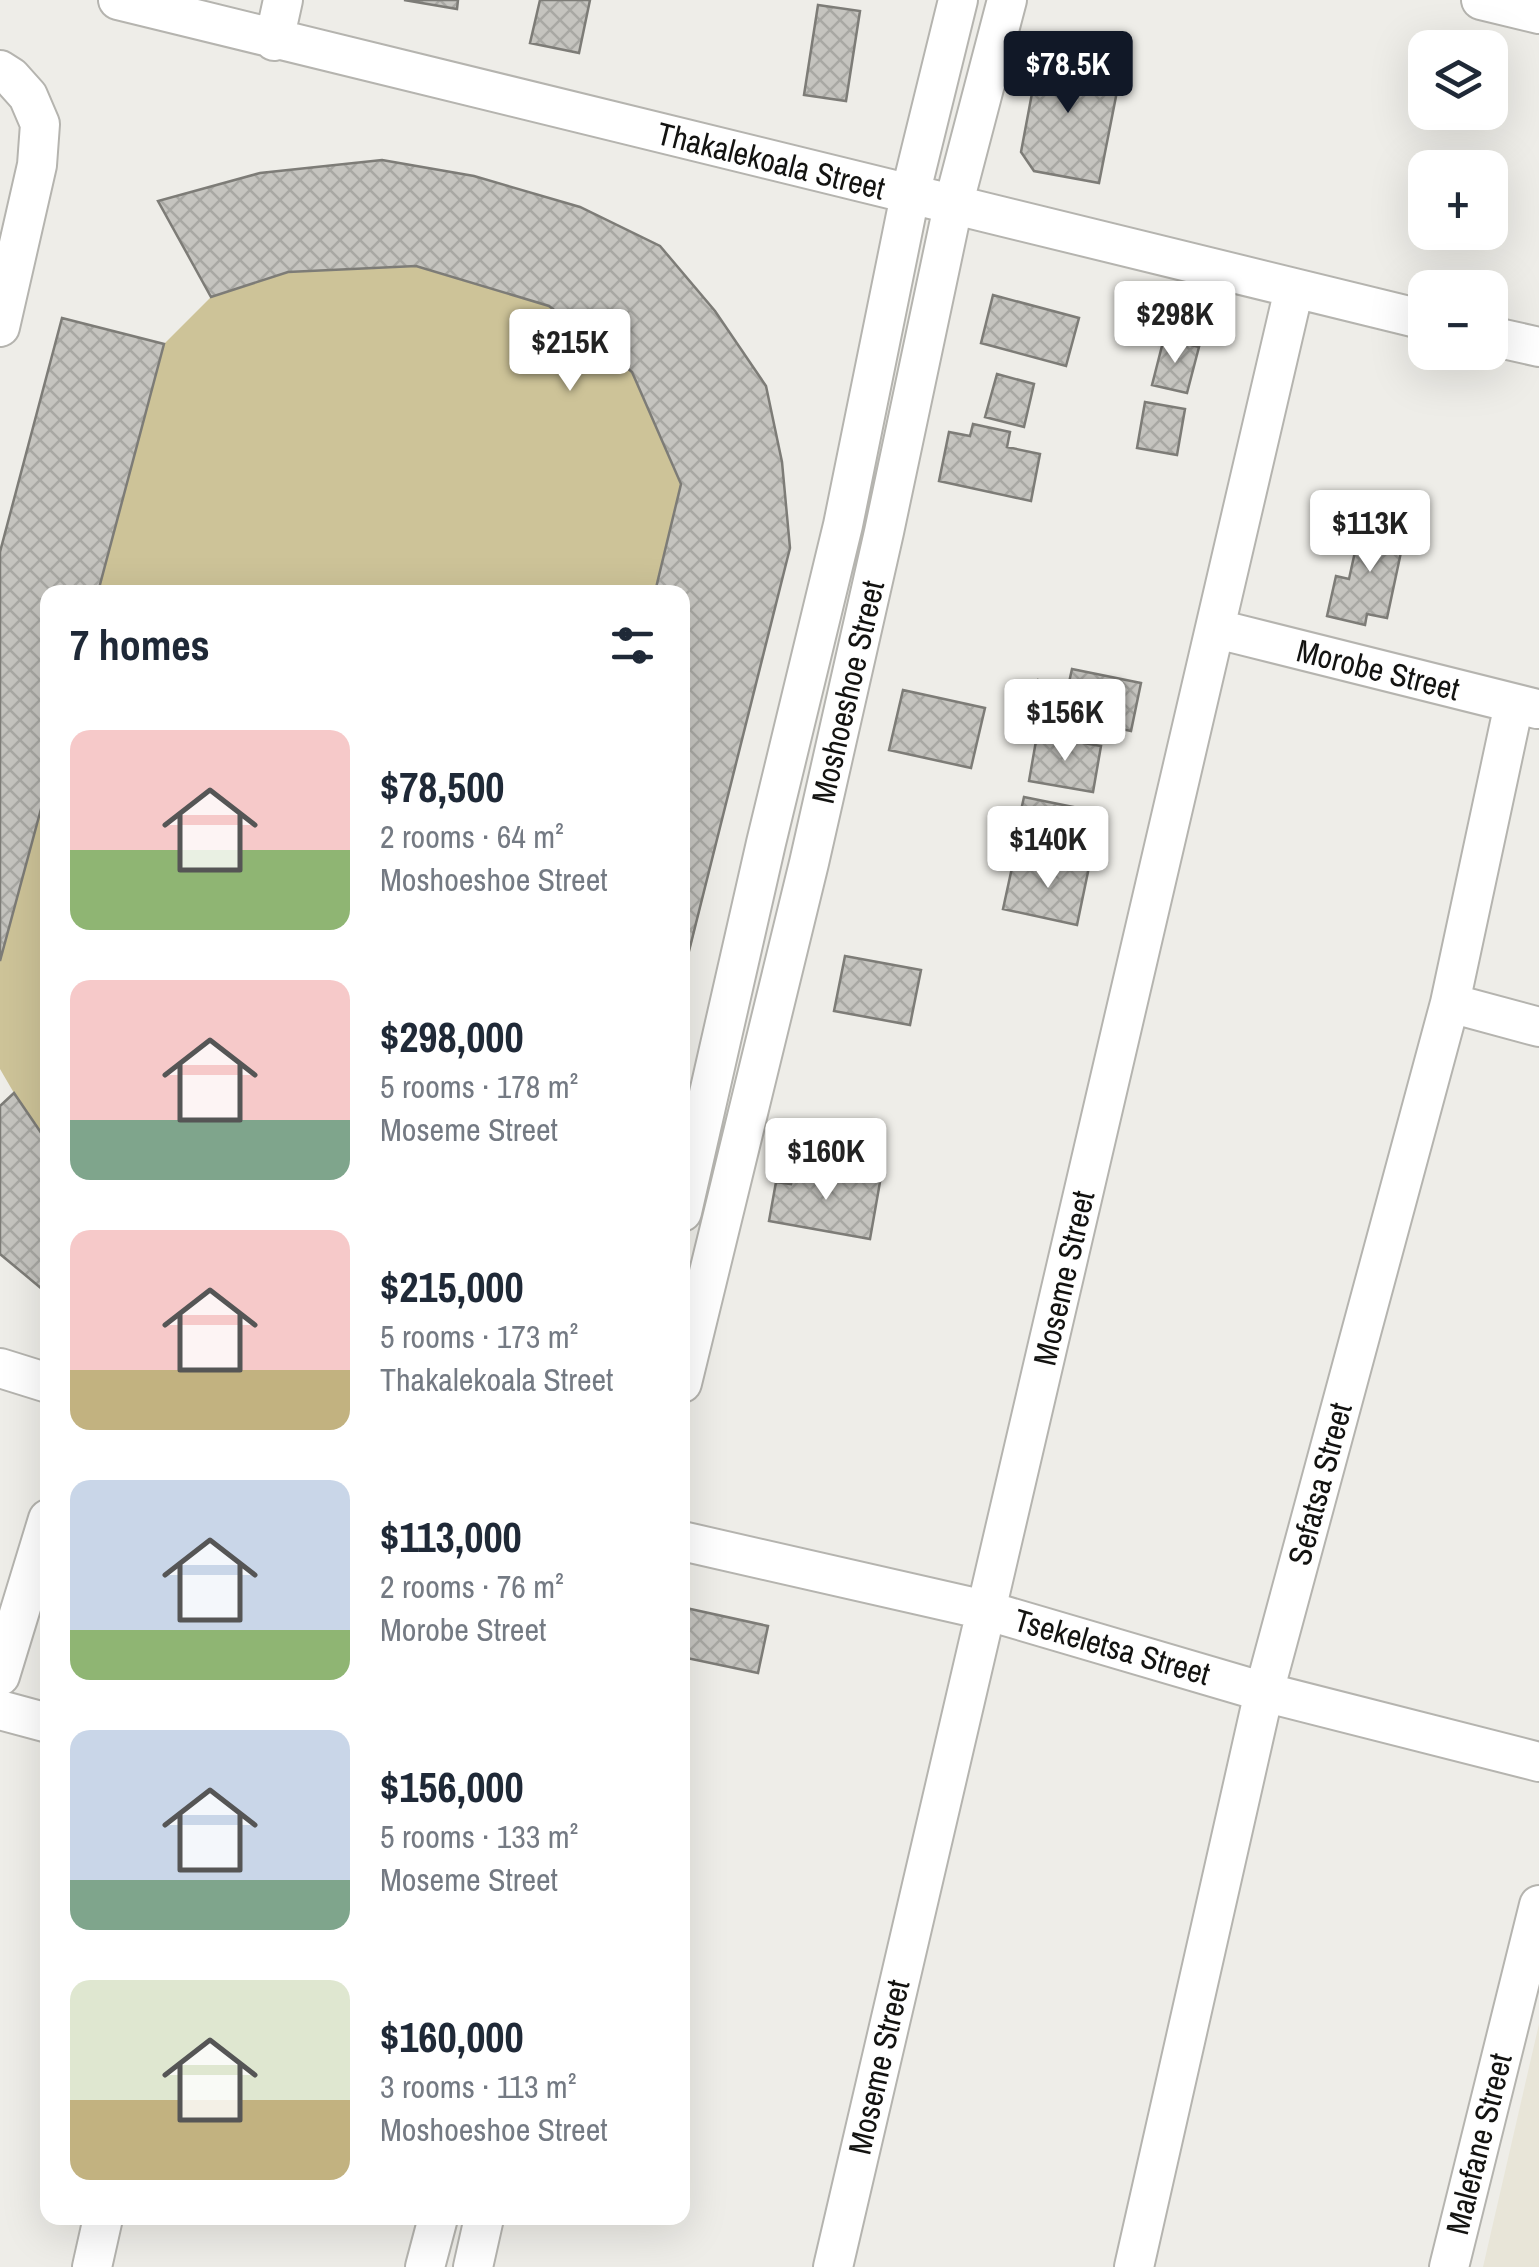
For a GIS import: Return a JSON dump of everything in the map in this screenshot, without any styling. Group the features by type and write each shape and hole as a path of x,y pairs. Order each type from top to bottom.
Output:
{"street":[{"name":"Thakalekoala Street","path":"118,0 1408,316"},
{"path":"274,41 283,0"},
{"name":"Moshoeshoe Street","path":"690,1177 844,525 910,195 958,0"},
{"name":"Moshoeshoe Street","path":"690,1350 814,843 953,206 1007,0"},
{"path":"1481,0 1539,14"},
{"path":"0,70 28,96 40,124 37,165 0,326"},
{"name":"Moseme Street","path":"833,2267 1294,289"},
{"path":"1508,340 1539,348"},
{"name":"Morobe Street","path":"1217,630 1527,707"},
{"name":"Sefatsa Street","path":"1134,2267 1264,1692 1527,707"},
{"path":"1450,1003 1539,1027"},
{"path":"0,1368 40,1380"},
{"name":"Tsekeletsa Street","path":"690,1543 986,1610 1264,1692 1539,1762"},
{"path":"0,1676 40,1545"},
{"path":"0,1710 40,1722"},
{"name":"Malefane Street","path":"1449,2267 1539,1904"},
{"path":"92,2267 101,2225"},
{"path":"426,2267 436,2225"},
{"path":"473,2267 482,2225"}],"shaded area":[{"path":"382,160 474,176 580,207 660,246 715,311 766,386 782,462 790,548 690,951 690,585 40,585 40,1288 0,1254 0,1106 14,1093 0,1069 0,552 62,318 164,344 211,297 158,201 260,173"},
{"path":"1539,2024 1539,2267 1483,2267"}],"building":[{"path":"404,0 458,0 457,9"},
{"path":"540,0 590,0 579,53 530,43"},
{"path":"818,5 860,11 846,101 804,95"},
{"path":"1028,52 1121,71 1099,183 1034,171 1021,152 1033,88 1021,86"},
{"path":"382,160 474,176 580,207 660,246 715,311 766,386 782,462 790,548 690,947 690,585 657,585 681,484 632,372 549,306 416,266 288,272 211,297 158,201 260,173"},
{"path":"993,295 1079,318 1066,366 981,343"},
{"path":"62,318 164,344 100,585 40,585 40,813 0,961 0,552"},
{"path":"1164,338 1199,347 1187,393 1152,385"},
{"path":"997,374 1034,384 1024,427 985,417"},
{"path":"1145,402 1185,409 1177,455 1137,448"},
{"path":"973,424 1010,432 1007,447 1040,454 1031,501 939,481 949,432 970,436"},
{"path":"1376,517 1407,524 1387,618 1367,614 1365,625 1327,616 1336,576 1349,579 1358,538 1371,541"},
{"path":"1072,669 1141,683 1131,731 1031,710 1038,680 1068,687"},
{"path":"903,690 985,708 971,768 889,750"},
{"path":"1037,735 1101,746 1093,792 1029,781"},
{"path":"1024,797 1098,812 1090,849 1016,833"},
{"path":"1051,860 1089,867 1077,925 1003,909 1013,863 1049,871"},
{"path":"845,956 921,970 910,1025 834,1011"},
{"path":"14,1093 40,1131 40,1287 0,1254 0,1106"},
{"path":"795,1167 880,1182 870,1239 769,1221 776,1182 791,1184"},
{"path":"690,1609 768,1626 758,1673 690,1659"}]}
